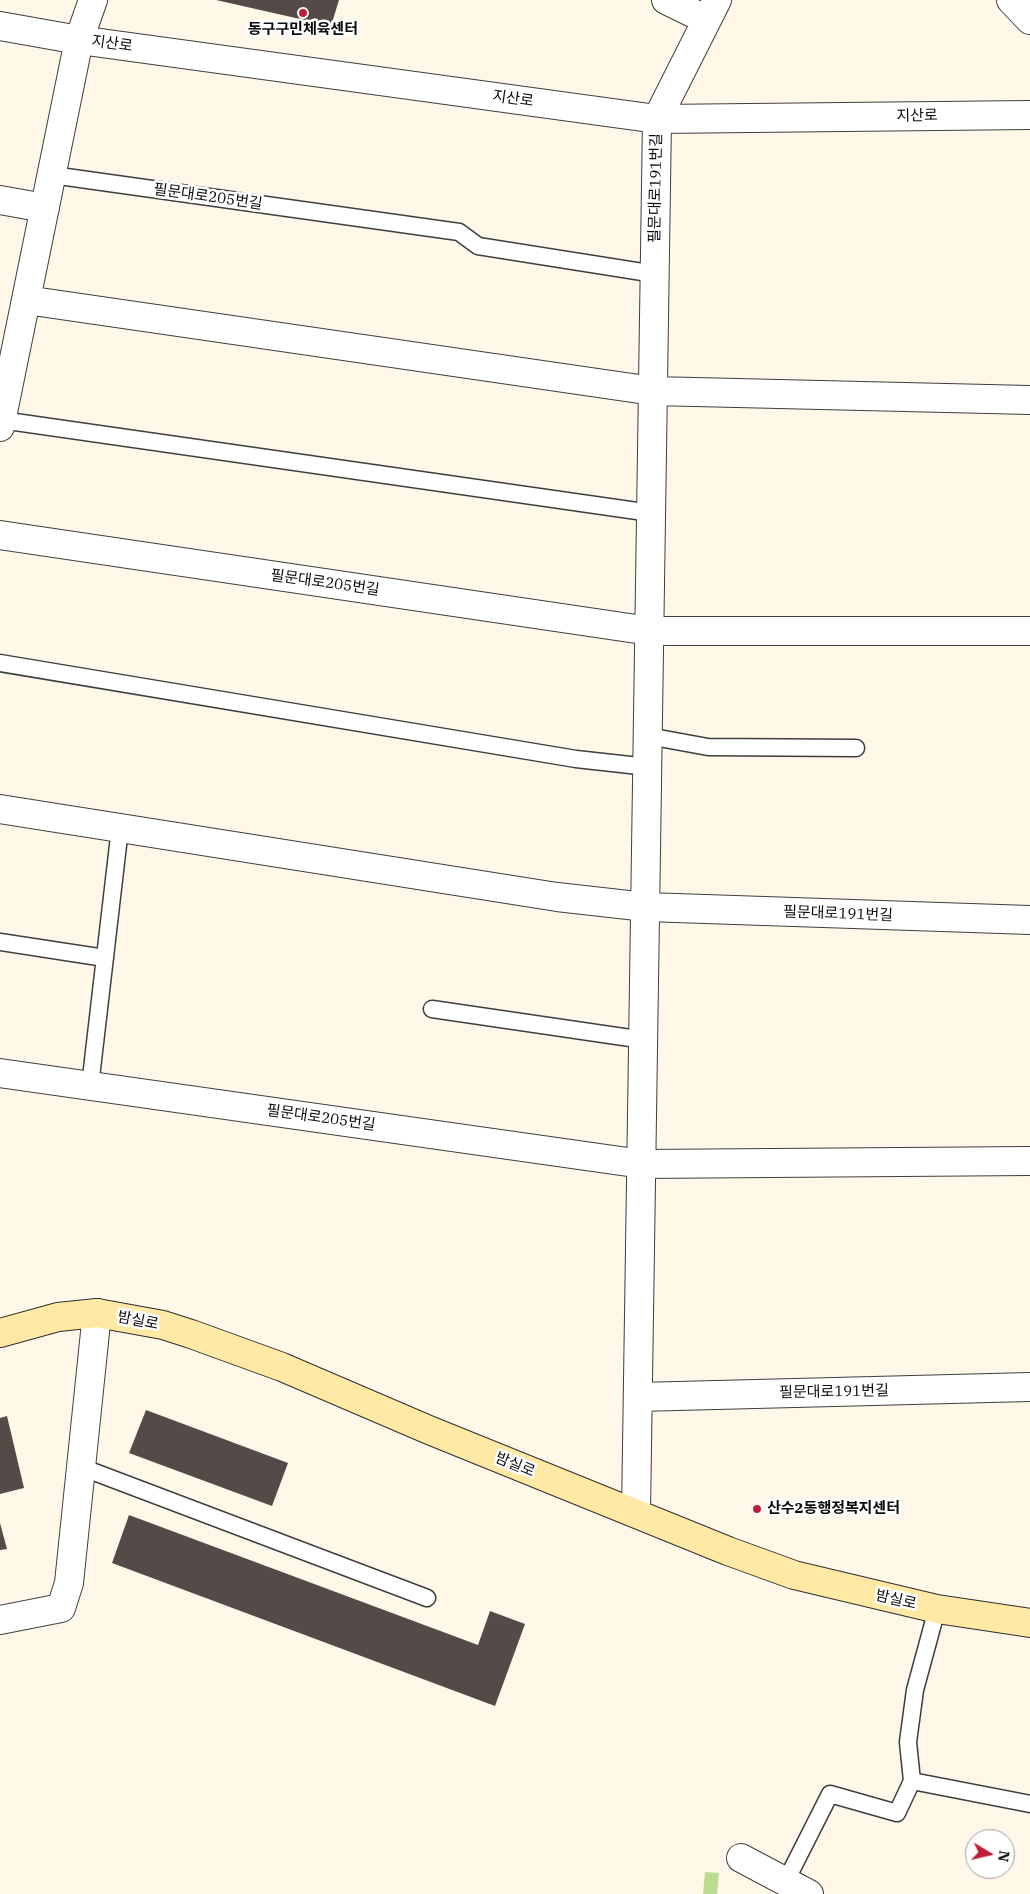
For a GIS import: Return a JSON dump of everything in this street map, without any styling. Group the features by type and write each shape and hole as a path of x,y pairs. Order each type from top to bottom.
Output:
{"main road":[{"name":"밤실로","path":"0,1332 58,1317 97,1313 163,1325 282,1367 430,1430 728,1551 794,1575 937,1609 1030,1623"}],"street":[{"path":"1,424 7,353 26,300 79,40 93,0"},
{"path":"666,0 712,10"},
{"path":"1011,0 1030,20"},
{"name":"필문대로191번길","path":"636,1513 658,119 712,10"},
{"name":"지산로","path":"0,26 79,40 658,119 1030,115"},
{"path":"0,200 45,208"},
{"path":"26,300 654,391 1030,400"},
{"name":"필문대로205번길","path":"0,535 650,631"},
{"path":"650,631 1030,631"},
{"path":"0,809 558,897 646,908"},
{"name":"필문대로191번길","path":"646,908 1030,920"},
{"name":"필문대로205번길","path":"0,1073 642,1164"},
{"path":"642,1164 1030,1161"},
{"name":"밤실로","path":"0,1620 61,1608 69,1583 97,1313"},
{"name":"필문대로191번길","path":"638,1396 1030,1388"},
{"path":"741,1858 809,1894"}],"lane":[{"name":"필문대로205번길","path":"52,174 459,232 478,246 655,274"},
{"path":"1,424 652,513"},
{"path":"0,664 576,759 648,767"},
{"path":"648,736 708,747 856,748"},
{"path":"90,1086 120,828"},
{"path":"0,942 105,958"},
{"path":"432,1009 644,1040"},
{"path":"81,1467 427,1598"},
{"name":"밤실로","path":"912,1781 908,1742 914,1699 937,1609"},
{"path":"786,1881 830,1794 897,1813 912,1781 1030,1804"}],"green space":[{"path":"705,1872 719,1873 717,1894 703,1894"}],"building":[{"name":"동구구민체육센터","path":"216,0 339,0 331,26"},
{"path":"146,1410 288,1463 272,1506 129,1453"},
{"path":"7,1416 24,1488 0,1494 0,1418"},
{"path":"129,1515 478,1645 490,1611 525,1624 495,1706 112,1563"},
{"path":"0,1523 7,1549 0,1550"}],"place":[{"name":"동구구민체육센터","path":"303,13"},
{"name":"산수2동행정복지센터","path":"757,1509"}]}
